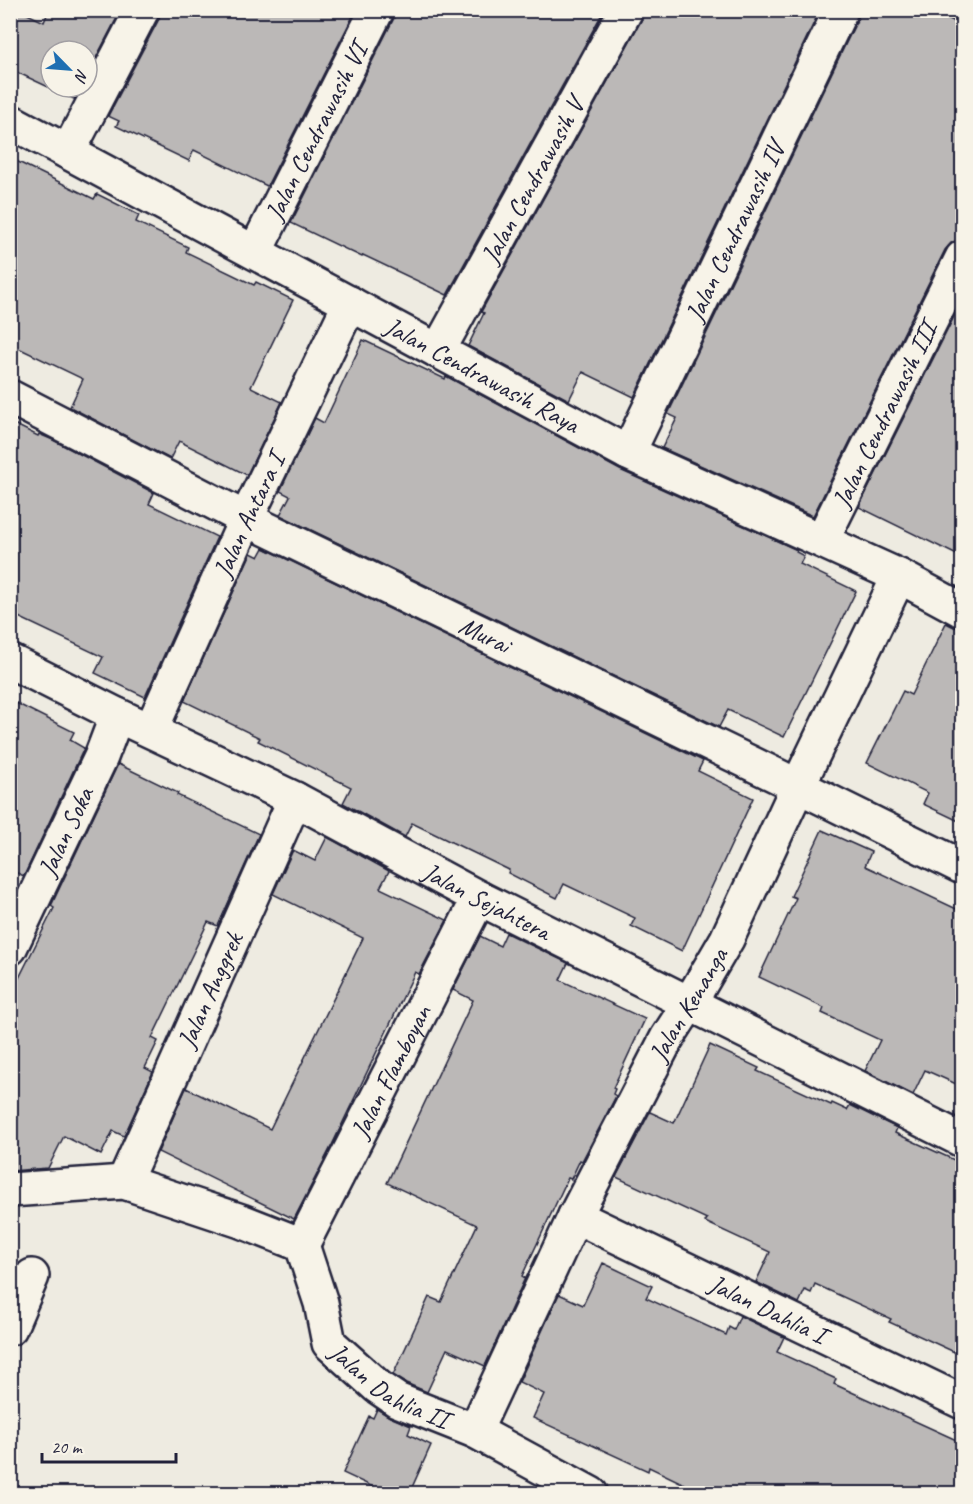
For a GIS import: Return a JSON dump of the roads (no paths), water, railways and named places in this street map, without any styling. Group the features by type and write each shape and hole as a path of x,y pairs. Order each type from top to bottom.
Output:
{"street":[{"path":"68,152 142,10"},
{"name":"Jalan Cendrawasih VI","path":"255,252 377,10"},
{"name":"Jalan Cendrawasih V","path":"438,351 626,10"},
{"name":"Jalan Cendrawasih IV","path":"628,453 841,10"},
{"name":"Jalan Cendrawasih Raya","path":"10,121 628,453 822,540 963,609"},
{"name":"Jalan Cendrawasih III","path":"822,540 963,258"},
{"name":"Jalan Antara I","path":"151,730 246,519 350,303"},
{"name":"Murai","path":"10,397 246,519 963,867"},
{"name":"Jalan Kenanga","path":"474,1431 575,1216 667,1038 727,939 899,576"},
{"name":"Jalan Sejahtera","path":"10,661 294,800 479,898 963,1140"},
{"name":"Jalan Soka","path":"10,948 101,757 117,715"},
{"name":"Jalan Anggrek","path":"124,1182 294,800"},
{"name":"Jalan Flamboyan","path":"302,1245 479,898"},
{"path":"10,1190 124,1182 241,1221 302,1245"},
{"name":"Jalan Dahlia I","path":"575,1216 963,1402"},
{"name":"Jalan Dahlia II","path":"302,1245 321,1303 329,1343 378,1387 396,1400 474,1431 591,1494"},
{"path":"10,1328 32,1276"}]}
